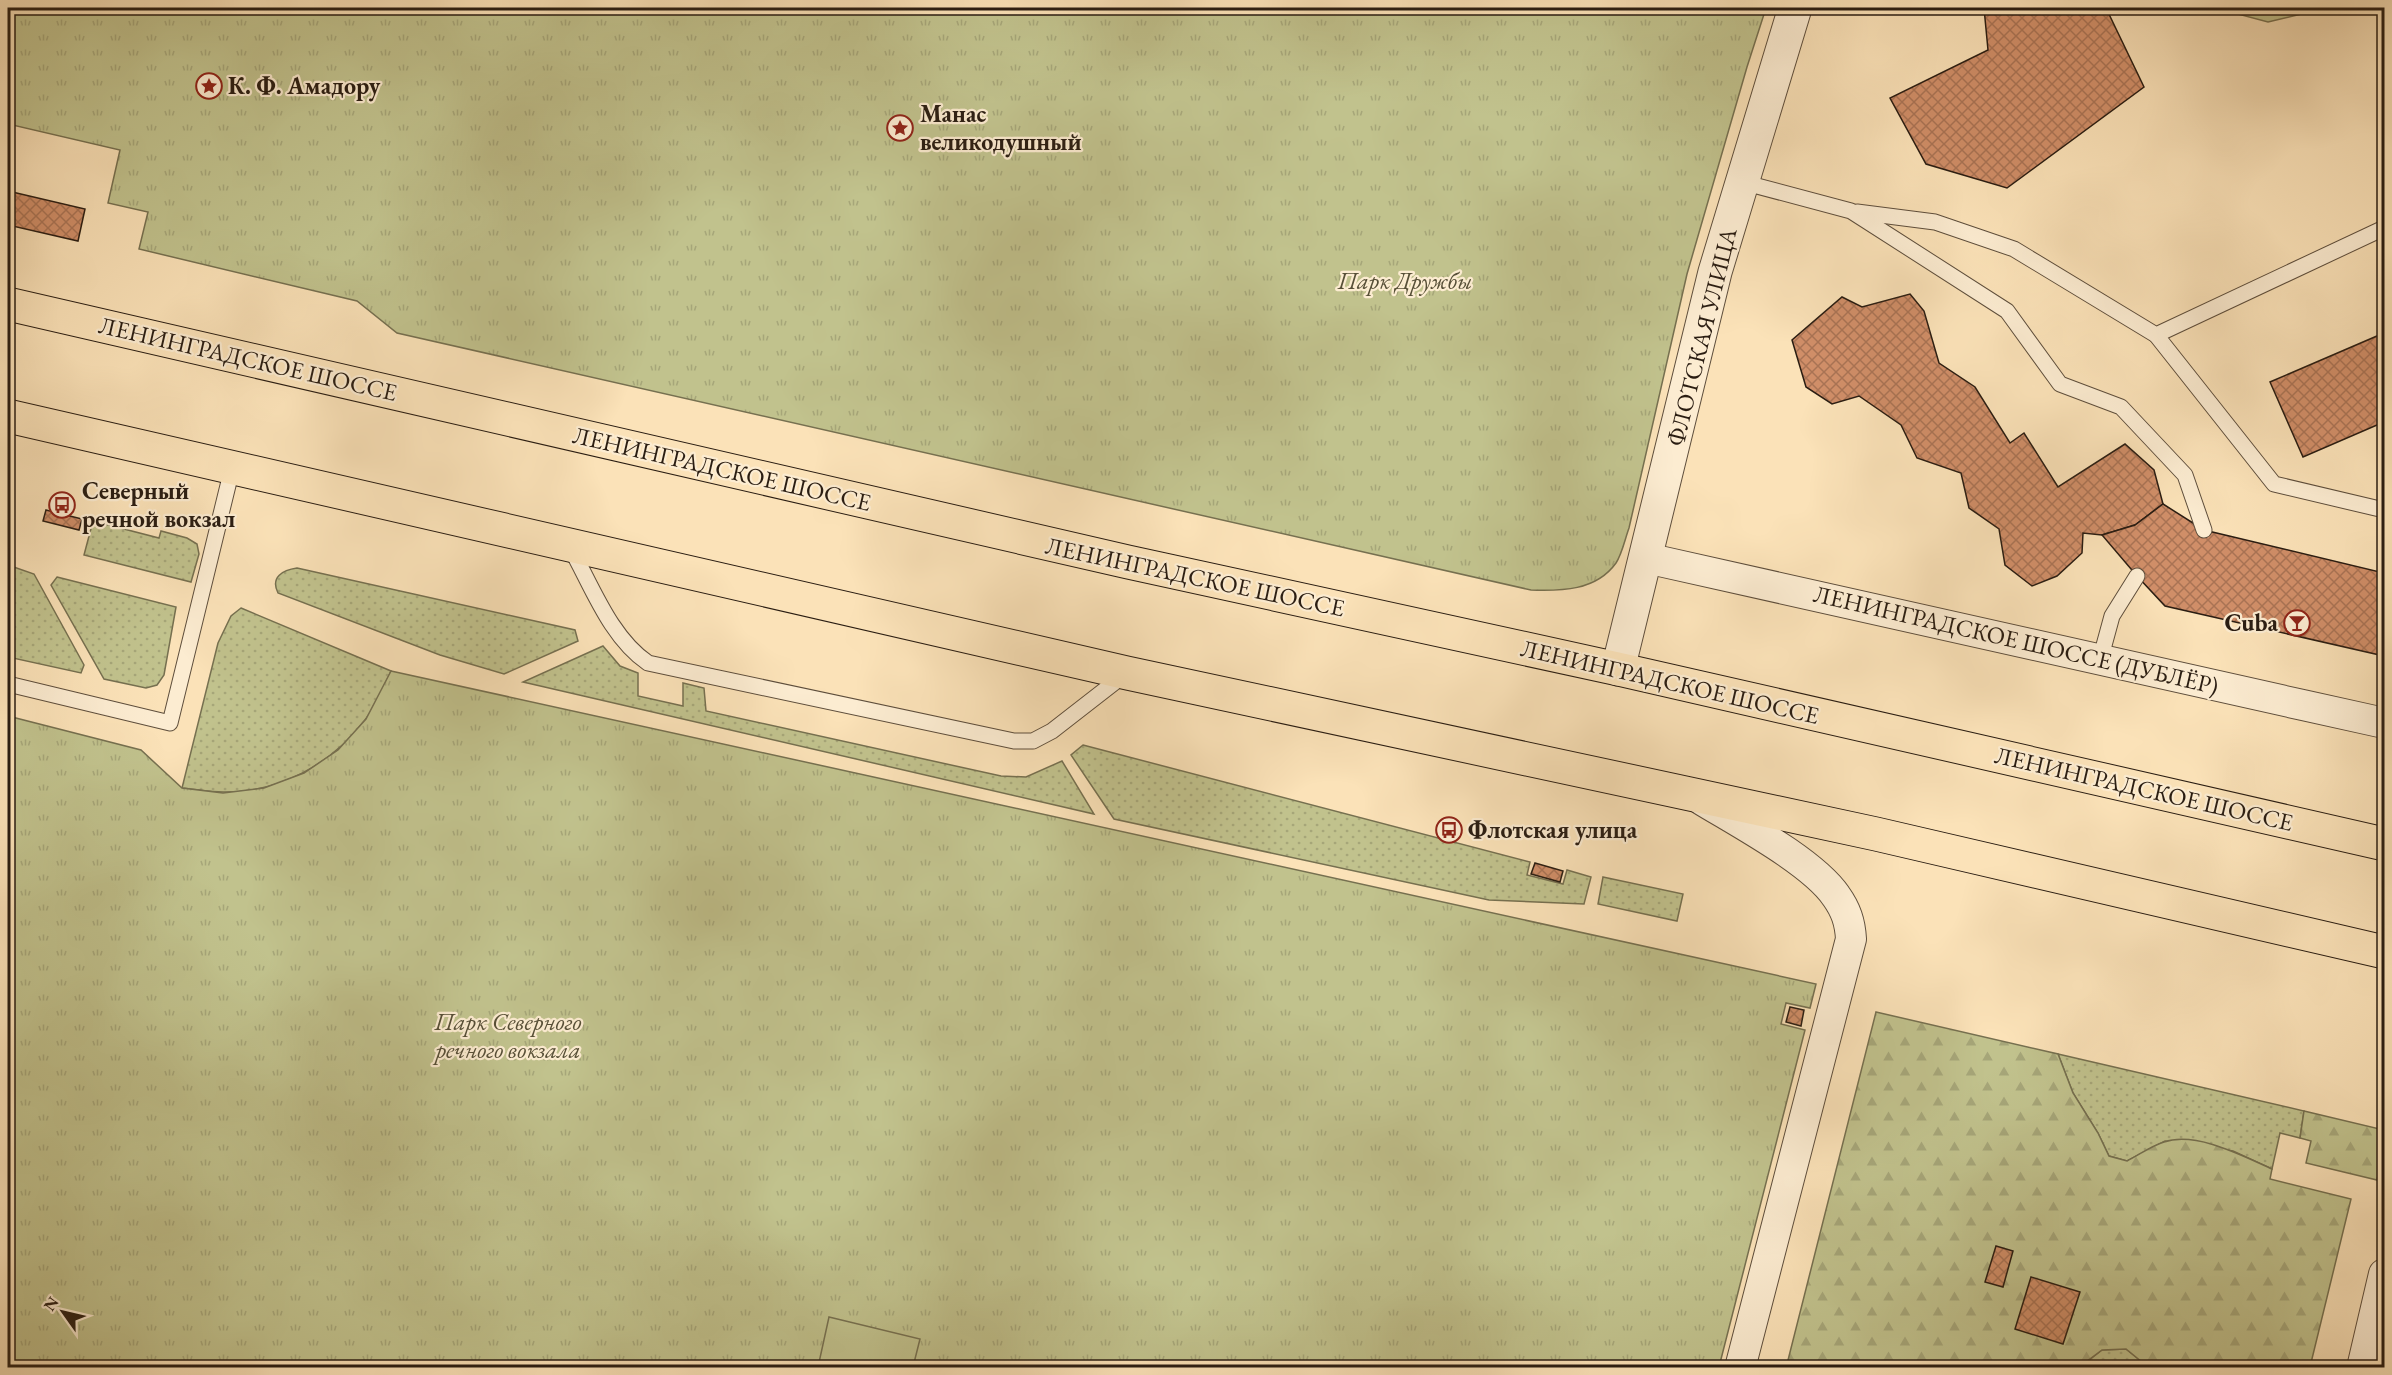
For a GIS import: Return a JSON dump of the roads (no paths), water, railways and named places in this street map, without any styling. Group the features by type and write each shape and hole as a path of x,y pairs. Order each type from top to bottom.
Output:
{"main road":[{"name":"ЛЕНИНГРАДСКОЕ ШОССЕ","path":"8,304 1128,562 1618,669 2385,844"},
{"path":"8,416 1127,673 1876,834 2385,952"}],"street":[{"name":"ФЛОТСКАЯ УЛИЦА","path":"1618,669 1715,272 1796,8"},
{"name":"ЛЕНИНГРАДСКОЕ ШОССЕ (ДУБЛЁР)","path":"1646,558 1918,616 2100,660 2385,723"},
{"path":"1691,794 1761,836 1808,868 1835,894 1846,913 1851,932 1846,961 1740,1368"},
{"path":"2362,1368 2385,1274"}],"lane":[{"path":"1742,182 1851,211 1935,222 2014,249 2156,335 2274,484 2385,510"},
{"path":"1851,211 2007,310 2060,384 2121,407 2185,475 2204,530"},
{"path":"2156,335 2385,228"},
{"path":"8,684 170,723 232,469"},
{"path":"569,546 617,631 633,652 648,663 1014,741 1034,741 1052,731 1127,673"},
{"path":"2100,660 2112,616 2137,576"}],"place":[{"name":"К. Ф. Амадору","path":"209,86"},
{"name":"Манас великодушный","path":"900,128"},
{"name":"Северный речной вокзал","path":"62,505"},
{"name":"Cuba","path":"2297,623"},
{"name":"Флотская улица","path":"1449,830"}],"park label":[{"name":"Парк Дружбы","path":"1405,281"},
{"name":"Парк Северного речного вокзала","path":"508,1036"}]}
